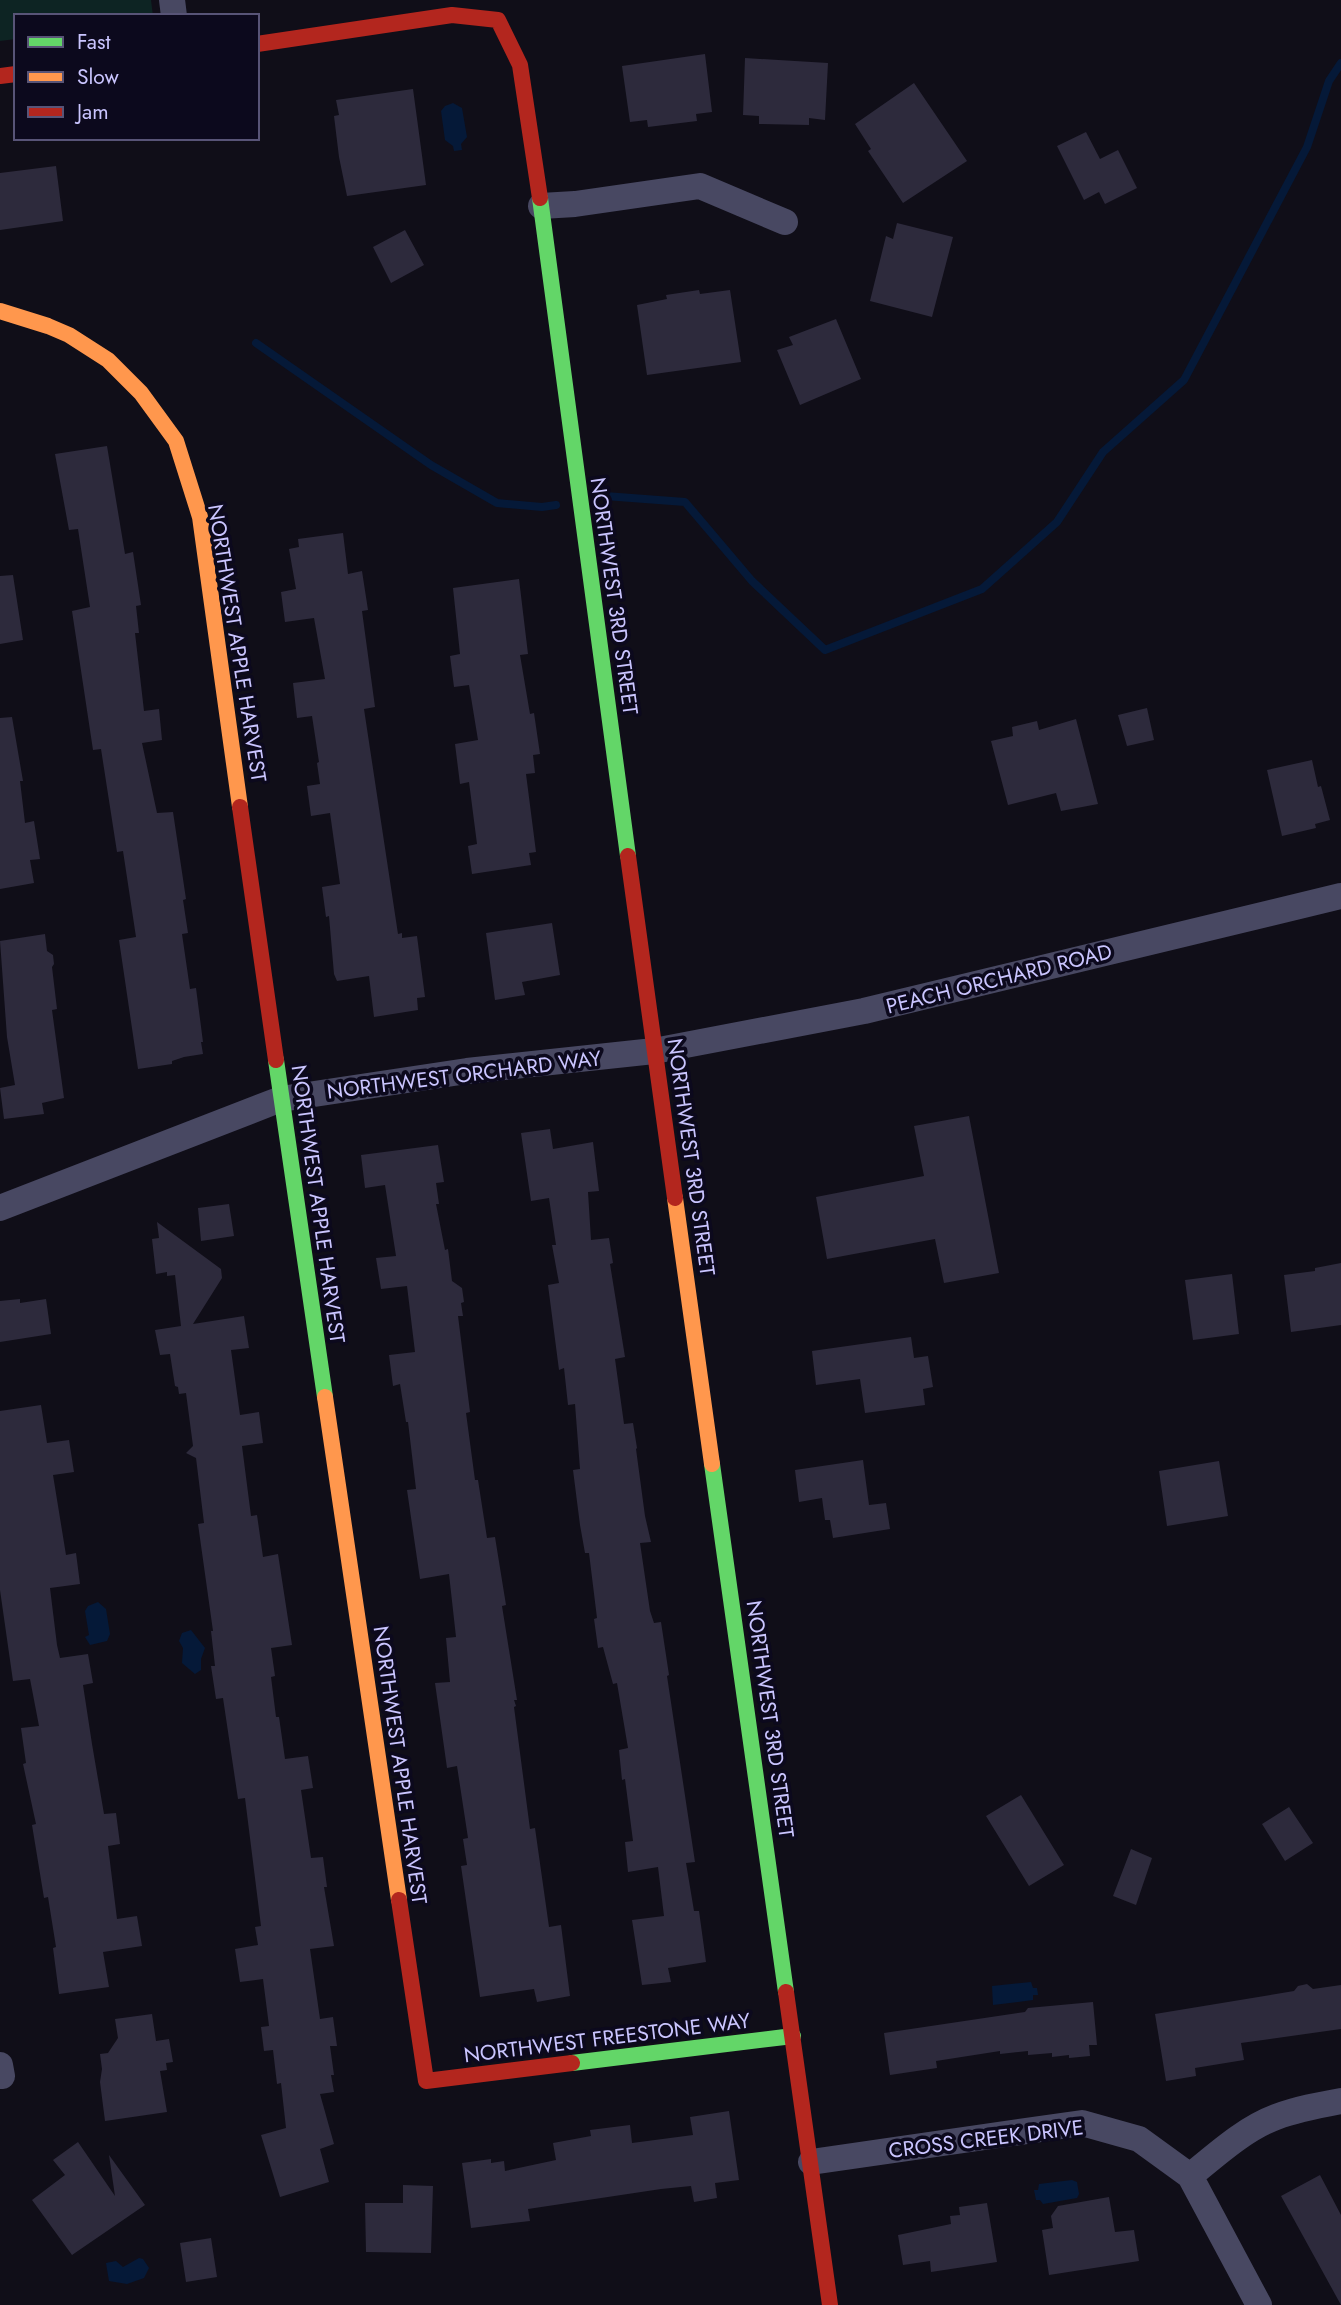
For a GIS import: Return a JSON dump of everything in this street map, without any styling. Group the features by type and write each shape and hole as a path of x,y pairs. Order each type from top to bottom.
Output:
{"street":[{"path":"259,44 496,7"},
{"name":"NORTHWEST 3RD STREET","path":"496,7 520,65 541,206 654,1051 830,2305"},
{"path":"541,206 575,204 700,186 785,222"},
{"name":"NORTHWEST APPLE HARVEST","path":"0,311 27,317 65,331 108,359 149,402 178,442 200,517 281,1099 426,2081"},
{"name":"PEACH ORCHARD ROAD","path":"654,1051 864,1011 1341,896"},
{"name":"NORTHWEST ORCHARD WAY","path":"0,1208 281,1099 467,1071 654,1051"},
{"name":"NORTHWEST FREESTONE WAY","path":"426,2081 793,2036"},
{"path":"1259,2305 1189,2176 1246,2133 1274,2117 1311,2106 1341,2101"},
{"name":"CROSS CREEK DRIVE","path":"811,2162 1082,2123 1139,2139 1189,2176"}],"green space":[{"path":"0,0 151,0 153,14 14,14 14,39 0,41"}],"water":[{"path":"453,103 462,108 467,137 461,144 462,150 454,151 453,146 445,140 441,111"},
{"path":"98,1602 106,1609 110,1634 107,1641 90,1645 85,1637 89,1635 85,1611 88,1606"},
{"path":"191,1630 205,1648 201,1670 195,1674 182,1663 183,1648 179,1641 182,1633"},
{"path":"1031,1982 1033,1988 1037,1988 1038,1995 1033,1995 1033,2000 993,2005 992,1986"},
{"path":"1072,2180 1077,2182 1077,2198 1043,2204 1036,2200 1034,2190 1038,2190 1039,2184"},
{"path":"139,2258 143,2259 149,2268 144,2278 127,2284 109,2281 106,2263 116,2261 123,2267"}],"building":[{"path":"705,54 712,112 696,114 697,121 648,127 647,120 630,122 622,66"},
{"path":"745,58 828,63 825,120 809,118 809,125 759,124 759,116 743,115"},
{"path":"914,83 967,161 903,203 868,151 871,149 855,124"},
{"path":"413,89 426,185 347,196 334,116 339,115 336,100"},
{"path":"1086,132 1100,159 1118,150 1137,188 1105,204 1099,192 1084,200 1057,146"},
{"path":"56,166 63,221 0,230 0,173"},
{"path":"897,223 953,237 932,317 870,301 886,236 893,239"},
{"path":"405,230 424,265 391,283 373,247"},
{"path":"699,290 700,294 730,290 741,362 647,375 637,305 667,299 666,295"},
{"path":"836,319 861,379 800,405 777,350 793,345 789,337"},
{"path":"107,446 125,554 133,552 141,605 136,606 139,633 135,633 144,711 159,709 162,740 142,743 157,813 173,812 186,899 183,900 188,933 182,934 190,989 196,988 203,1042 203,1054 184,1057 172,1061 172,1064 138,1069 119,940 136,937 123,851 117,852 101,749 93,750 72,611 90,607 78,529 69,530 55,454"},
{"path":"343,533 348,574 362,571 368,610 362,611 375,707 364,709 398,934 402,933 402,938 417,936 425,997 417,998 418,1010 374,1017 369,976 337,981 334,974 329,916 326,917 322,887 340,884 330,813 311,816 307,786 320,784 319,762 312,716 297,718 293,683 325,679 314,618 285,622 281,592 296,589 289,549 299,547 298,539"},
{"path":"13,575 23,640 0,644 0,576"},
{"path":"519,579 528,654 520,655 530,714 534,713 540,754 533,755 535,773 526,774 536,852 529,853 531,865 472,874 468,846 477,844 469,782 460,784 455,744 478,740 469,685 454,687 450,656 460,654 453,588"},
{"path":"1147,708 1154,740 1127,746 1118,715"},
{"path":"12,717 23,781 20,781 25,823 34,821 40,859 30,860 34,883 0,889 0,718"},
{"path":"1076,719 1098,804 1061,811 1056,793 1008,805 991,741 1013,736 1012,727 1037,721 1039,730"},
{"path":"1312,760 1330,820 1315,824 1316,828 1282,836 1267,770"},
{"path":"552,923 560,975 522,982 525,995 495,1000 486,933"},
{"path":"45,934 47,951 53,955 57,1009 52,1010 64,1098 42,1103 44,1114 4,1119 0,1088 15,1085 7,1037 0,941"},
{"path":"969,1116 999,1273 944,1283 935,1239 827,1259 816,1197 924,1176 914,1126"},
{"path":"550,1129 553,1149 593,1142 599,1191 588,1192 591,1240 609,1238 613,1263 610,1264 625,1357 615,1359 624,1424 633,1423 637,1448 645,1516 651,1542 640,1543 650,1611 654,1623 661,1622 695,1862 686,1863 694,1911 699,1911 706,1962 668,1968 671,1982 642,1985 632,1920 664,1916 658,1867 628,1872 625,1842 633,1841 619,1750 628,1748 617,1683 613,1684 603,1647 598,1648 589,1553 585,1553 580,1525 573,1470 580,1469 575,1404 568,1405 564,1368 559,1370 548,1285 559,1283 552,1245 556,1245 549,1198 531,1201 521,1133"},
{"path":"438,1145 444,1182 436,1183 439,1204 436,1204 445,1250 448,1249 452,1281 462,1288 464,1302 461,1303 463,1316 458,1316 475,1480 478,1480 487,1538 495,1537 506,1605 502,1606 517,1700 514,1700 514,1707 530,1829 535,1828 549,1927 561,1925 570,1996 537,2002 534,1989 480,1997 461,1866 467,1865 463,1839 468,1838 457,1766 447,1768 435,1683 450,1682 446,1638 456,1637 449,1574 420,1579 407,1490 416,1489 408,1422 400,1384 393,1386 389,1355 415,1352 407,1286 381,1289 376,1258 396,1256 385,1185 365,1188 361,1155"},
{"path":"229,1204 234,1236 201,1241 198,1208"},
{"path":"157,1222 221,1269 222,1278 193,1324 244,1316 249,1348 231,1350 240,1415 259,1412 263,1443 242,1446 251,1516 257,1515 263,1557 278,1554 292,1645 271,1648 276,1717 279,1717 285,1759 308,1756 313,1788 301,1790 311,1858 323,1857 327,1887 324,1887 334,1946 310,1949 320,2019 333,2017 337,2046 330,2046 334,2092 320,2094 334,2144 320,2149 329,2182 280,2197 261,2135 286,2128 281,2083 277,2084 273,2050 264,2051 261,2027 269,2026 263,1979 240,1982 235,1949 258,1945 255,1927 261,1926 245,1798 238,1799 223,1698 216,1699 211,1666 215,1666 213,1631 198,1524 204,1523 196,1458 186,1453 193,1446 186,1393 179,1394 178,1387 175,1386 170,1354 160,1355 155,1330 181,1326 175,1275 167,1276 167,1272 156,1274 152,1239 159,1238"},
{"path":"1341,1263 1341,1325 1291,1332 1284,1275 1315,1271 1315,1268"},
{"path":"1232,1274 1239,1334 1193,1340 1185,1280"},
{"path":"20,1299 20,1303 46,1299 51,1334 0,1342 0,1301"},
{"path":"911,1337 914,1358 928,1356 933,1387 923,1389 925,1405 865,1413 860,1379 816,1385 812,1351"},
{"path":"41,1405 47,1443 69,1440 74,1472 53,1475 66,1555 76,1553 80,1584 50,1588 57,1645 60,1658 88,1654 93,1683 83,1685 92,1744 104,1814 116,1813 120,1844 108,1846 117,1919 137,1916 142,1946 103,1952 109,1987 59,1994 53,1948 56,1947 48,1897 44,1898 32,1825 36,1824 23,1764 26,1763 21,1728 39,1726 30,1679 13,1681 0,1590 0,1411"},
{"path":"863,1460 869,1505 886,1503 890,1529 833,1538 830,1520 825,1520 822,1498 799,1502 795,1470"},
{"path":"1219,1461 1228,1516 1167,1526 1159,1471"},
{"path":"1021,1795 1064,1865 1029,1886 986,1816"},
{"path":"1289,1807 1313,1843 1285,1861 1262,1824"},
{"path":"1131,1849 1152,1858 1136,1905 1113,1896"},
{"path":"1307,1984 1313,1989 1341,1985 1341,2029 1241,2043 1244,2060 1195,2068 1196,2076 1166,2081 1155,2014 1294,1991 1298,1986"},
{"path":"1093,2002 1097,2045 1089,2045 1090,2056 1069,2058 1069,2055 1052,2057 1052,2053 1028,2055 1028,2051 1000,2054 1000,2051 936,2061 937,2068 890,2075 884,2033 1025,2012 1028,2008"},
{"path":"152,2014 156,2041 169,2039 173,2062 166,2063 167,2070 160,2071 167,2112 105,2121 100,2054 108,2053 118,2038 115,2019"},
{"path":"729,2111 739,2180 715,2183 717,2198 694,2202 691,2186 661,2189 528,2209 530,2221 471,2228 462,2163 491,2159 491,2163 504,2161 505,2171 556,2160 553,2143 591,2136 590,2130 630,2125 632,2143 693,2135 690,2117"},
{"path":"78,2142 115,2196 109,2155 145,2205 72,2255 32,2200 65,2175 53,2160"},
{"path":"1320,2175 1341,2215 1341,2305 1281,2196"},
{"path":"403,2185 433,2186 431,2253 366,2252 365,2203 403,2203"},
{"path":"1109,2197 1115,2232 1134,2230 1139,2261 1049,2275 1042,2230 1053,2228 1051,2216 1058,2206"},
{"path":"987,2203 997,2262 931,2272 930,2261 903,2265 898,2235 951,2224 950,2216 960,2215 959,2207"},
{"path":"211,2238 217,2277 186,2282 180,2243"}],"waterway":[{"path":"605,496 685,502 752,581 825,650 982,589 1057,522 1103,452 1184,380 1307,147 1329,81 1341,63"},
{"path":"256,343 431,465 497,503 542,507 556,505"}],"traffic: fast":[{"path":"540,198 628,856"},
{"path":"276,1060 325,1397"},
{"path":"712,1464 786,1992"},
{"path":"572,2063 793,2036"}],"traffic: slow":[{"path":"0,311 69,335 108,360 141,393 176,441 200,517 240,807"},
{"path":"675,1198 712,1464"},
{"path":"325,1397 399,1900"}],"traffic: jam":[{"path":"259,44 452,15 498,20 520,65 540,198"},
{"path":"0,76 14,74"},
{"path":"240,807 276,1060"},
{"path":"628,856 675,1198"},
{"path":"399,1900 426,2081 572,2063"},
{"path":"786,1992 830,2305"}]}
